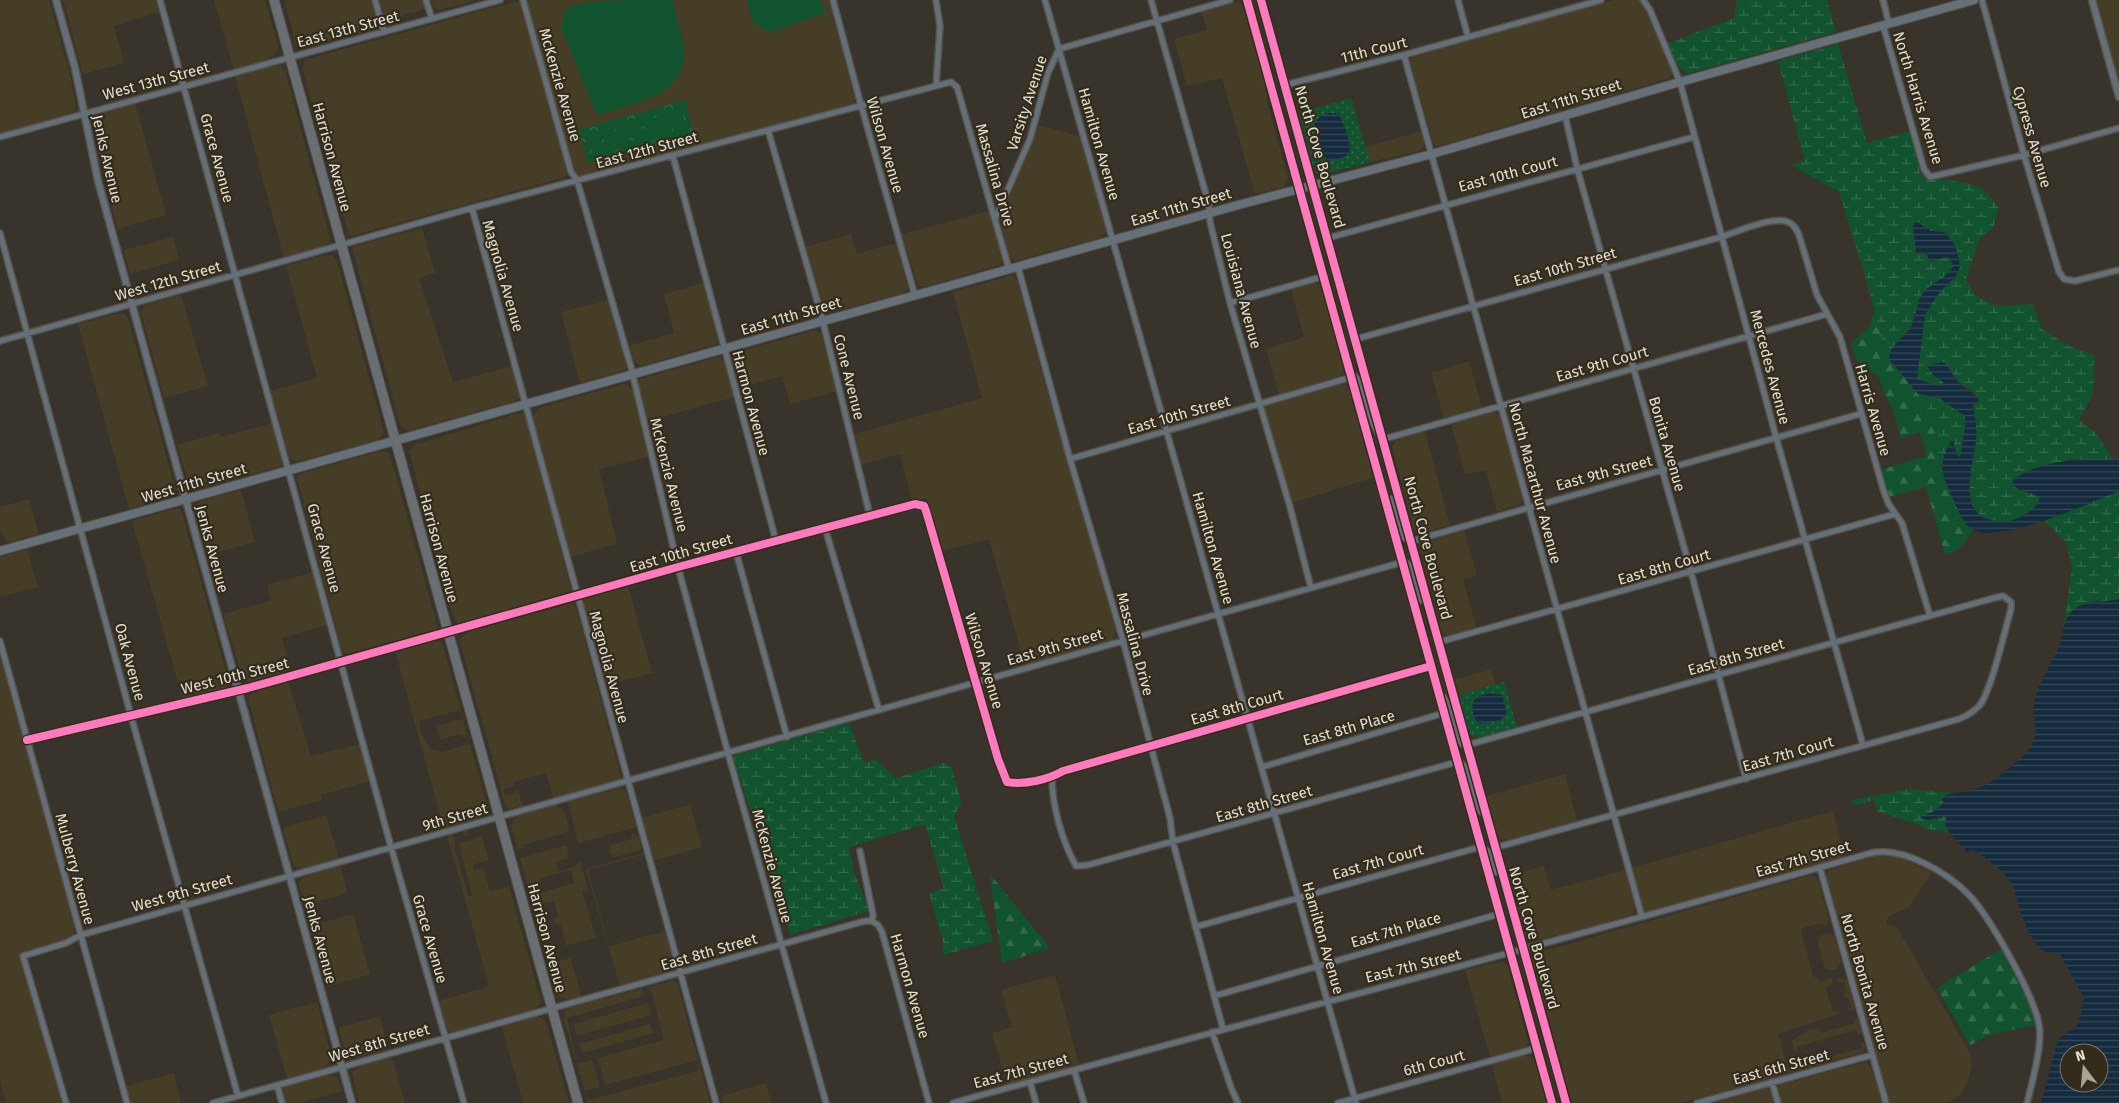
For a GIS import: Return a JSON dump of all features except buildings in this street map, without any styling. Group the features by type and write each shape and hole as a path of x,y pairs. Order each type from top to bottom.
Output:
{"main road":[{"name":"Harrison Avenue","path":"274,0 578,1103"},
{"name":"North Cove Boulevard","path":"1247,0 1353,376 1480,847 1552,1103"},
{"name":"North Cove Boulevard","path":"1261,0 1384,439 1494,848 1566,1103"},
{"name":"East 11th Street","path":"396,441 1113,240 1432,154 1974,0"},
{"path":"1353,376 1365,391 1376,430 1384,439"},
{"name":"West 11th Street","path":"0,550 396,441"},
{"path":"1382,483 1393,505 1404,536 1412,541"},
{"path":"1403,562 1410,567 1416,577 1424,605 1433,621"},
{"path":"1437,688 1448,707 1455,731 1462,742 1467,745"},
{"path":"1457,762 1461,764 1469,775 1477,803 1486,817"},
{"path":"1480,847 1489,854 1497,874 1505,885"}],"street":[{"name":"Jenks Avenue","path":"56,0 75,68 98,181 352,1103"},
{"name":"Grace Avenue","path":"160,0 464,1103"},
{"path":"375,0 384,32"},
{"path":"426,0 432,19"},
{"name":"East 13th Street","path":"290,57 500,0"},
{"name":"McKenzie Avenue","path":"523,0 572,172 577,180 632,375 678,567 826,1103"},
{"name":"Wilson Avenue","path":"833,0 860,105 915,296"},
{"path":"936,0 940,26 936,86"},
{"name":"Hamilton Avenue","path":"1045,0 1356,1100"},
{"name":"Louisiana Avenue","path":"1151,0 1209,205 1209,214 1230,303 1290,507 1311,588"},
{"path":"1059,49 1230,0"},
{"path":"1458,0 1468,37"},
{"name":"11th Court","path":"1285,85 1404,56 1600,0"},
{"name":"Mercedes Avenue","path":"1643,0 1650,10 1680,82 1776,437 1863,745"},
{"name":"North Harris Avenue","path":"1883,0 1886,24 1924,169 1930,177 2024,155"},
{"name":"Cypress Avenue","path":"1982,0 2024,155 2059,272 2064,279 2075,281 2119,270"},
{"path":"2092,0 2119,97"},
{"name":"Varsity Avenue","path":"995,219 1030,139 1050,68 1059,49"},
{"name":"North Macarthur Avenue","path":"1404,56 1642,918"},
{"name":"West 13th Street","path":"0,137 290,57"},
{"name":"East 12th Street","path":"342,245 472,208 860,105 951,82 957,87"},
{"name":"Massalina Drive","path":"957,87 1009,269"},
{"name":"Bonita Avenue","path":"1565,115 1577,168 1691,572 1746,779"},
{"path":"2024,155 2119,128"},
{"name":"Cone Avenue","path":"768,130 822,322 870,516"},
{"name":"East 10th Court","path":"1328,238 1694,137"},
{"name":"Harmon Avenue","path":"673,156 776,541"},
{"name":"Magnolia Avenue","path":"472,208 716,1103"},
{"name":"East 10th Street","path":"1356,338 1781,220"},
{"name":"Harris Avenue","path":"1781,220 1789,222 1796,228 1817,295 1840,337 1860,414 1888,503 1902,523 1930,616"},
{"name":"Oak Avenue","path":"0,233 131,716 238,1096"},
{"name":"West 12th Street","path":"0,341 342,245"},
{"name":"Massalina Drive","path":"1018,267 1170,818 1173,842 1223,1029"},
{"path":"1230,303 1325,276"},
{"name":"East 9th Court","path":"1384,439 1827,314"},
{"name":"East 10th Street","path":"1070,459 1353,376"},
{"name":"East 9th Street","path":"1412,541 1529,506 1860,414"},
{"name":"East 10th Street","path":"449,633 678,567 915,504 921,505"},
{"name":"Wilson Avenue","path":"921,505 926,510 998,759 1007,782 1017,784 1052,777"},
{"name":"East 8th Court","path":"1439,642 1895,514"},
{"path":"825,528 879,710"},
{"path":"736,552 787,737"},
{"name":"East 9th Street","path":"627,781 1403,562"},
{"name":"East 8th Street","path":"1467,745 2003,596 2010,602"},
{"name":"East 7th Court","path":"1494,848 1746,779 1971,714 1985,697 1999,652 2010,609 2010,602"},
{"name":"West 10th Street","path":"27,740 238,691 341,661 449,633"},
{"name":"Mulberry Avenue","path":"0,641 127,1103"},
{"name":"East 8th Court","path":"1052,777 1150,746 1432,666"},
{"name":"East 8th Place","path":"1262,767 1444,713"},
{"name":"East 8th Street","path":"1052,777 1052,793 1060,824 1076,866 1088,865 1173,842 1457,762"},
{"name":"9th Street","path":"289,876 627,781"},
{"name":"East 7th Court","path":"1196,927 1480,847"},
{"name":"Harmon Avenue","path":"860,850 873,915 872,921 878,925 882,932 929,1103"},
{"name":"East 7th Street","path":"953,1103 1223,1029 1510,954 1878,851 1890,851 1903,854 1948,878 1972,898 2020,977 2039,1025 2039,1041 2027,1103"},
{"name":"North Bonita Avenue","path":"1820,868 1886,1103"},
{"name":"West 9th Street","path":"81,935 289,876"},
{"name":"East 7th Place","path":"1214,996 1499,914"},
{"name":"East 8th Street","path":"552,1008 680,974 865,921 872,921"},
{"path":"66,1103 23,956 66,943 81,935"},
{"name":"West 8th Street","path":"213,1103 552,1008"},
{"path":"1212,1032 1238,1103"},
{"name":"6th Court","path":"1338,1103 1356,1100 1537,1048"},
{"name":"East 6th Street","path":"1697,1103 1872,1055"},
{"path":"1074,1070 1084,1103"},
{"path":"1030,1082 1036,1103"},
{"path":"1772,1082 1778,1103"},
{"path":"277,1085 282,1103"},
{"path":"981,1095 983,1103"}],"shaded area":[{"path":"0,0 49,0 70,75 76,106 73,112 0,133"},
{"path":"63,0 156,0 159,12 114,26 124,63 83,74"},
{"path":"214,0 265,0 278,46 276,54 263,61 234,70"},
{"path":"284,0 372,0 377,17 376,24 373,29 368,31 299,48 296,45"},
{"path":"378,0 423,0 425,9 384,21"},
{"path":"431,0 477,0 439,10 434,8"},
{"path":"526,0 829,0 855,97 854,103 744,135 580,176 576,174 573,166"},
{"path":"1614,0 1641,0 1644,3 1672,71 1670,78 1440,146 1434,145 1410,62 1413,55"},
{"path":"2097,0 2119,0 2119,83 2102,25"},
{"path":"514,2 520,2 522,5 568,170 565,177 355,235 349,235 302,68 304,63 308,59"},
{"path":"1235,2 1241,4 1244,9 1265,82 1267,101 1288,178 1283,187 1255,194 1222,78 1187,86 1174,39 1207,30 1202,12"},
{"path":"272,66 281,66 285,71 330,238 329,242 323,246 284,258 235,76"},
{"path":"135,103 166,215 118,229 101,165 92,121 100,113"},
{"path":"1037,125 1080,136 1106,226 1106,232 1100,238 1015,261 1010,257 1000,221"},
{"path":"1422,131 1425,143 1420,151 1370,162 1365,147"},
{"path":"989,211 1002,260 1000,265 924,287 918,285 902,234"},
{"path":"422,228 435,273 419,278 453,382 512,366 520,397 515,401 408,431 400,424 352,248"},
{"path":"851,234 857,254 896,243 908,289 904,293 828,312 823,307 805,247"},
{"path":"173,237 179,260 130,274 124,250"},
{"path":"332,255 337,261 384,433 378,440 295,462 289,456 271,391 317,378 286,266 320,256"},
{"path":"1014,276 1017,280 1116,631 1112,641 1025,665 989,539 941,551 927,498 912,502 900,454 860,465 855,434 982,398 953,292"},
{"path":"703,283 717,335 716,344 641,366 635,363 628,346 674,333 664,294"},
{"path":"1314,283 1321,285 1323,289 1345,371 1340,376 1279,395 1266,349 1304,337 1291,290"},
{"path":"181,295 208,386 164,398 141,312 147,304"},
{"path":"608,300 627,363 626,369 580,383 561,312"},
{"path":"120,313 125,314 128,318 175,488 174,493 169,497 129,509 78,324"},
{"path":"816,330 821,334 837,391 790,404 782,376 738,388 730,360 734,353"},
{"path":"718,357 722,359 725,365 734,397 647,421 638,385 640,379"},
{"path":"1469,361 1482,407 1444,418 1431,373"},
{"path":"623,384 629,386 633,391 648,457 599,469 617,544 570,557 533,416 538,408"},
{"path":"1341,384 1346,385 1351,391 1375,477 1292,503 1264,407"},
{"path":"1493,412 1499,414 1523,499 1520,504 1497,512 1486,470 1465,474 1451,424"},
{"path":"523,413 526,416 571,591 568,595 460,624 453,616 409,451 414,445"},
{"path":"273,423 283,458 281,466 199,489 190,487 177,445 219,433 221,437"},
{"path":"1425,431 1450,525 1420,533 1413,527 1392,447 1396,440"},
{"path":"380,451 387,452 391,458 438,629 347,654 342,650 297,477 300,474"},
{"path":"241,490 255,542 208,555 196,514 197,505 203,500"},
{"path":"29,499 39,534 10,542 6,541 0,530 0,507"},
{"path":"179,509 182,513 229,683 227,688 220,692 183,700 132,521"},
{"path":"1464,530 1477,575 1463,580 1477,629 1448,636 1441,629 1420,549 1426,542"},
{"path":"27,549 38,587 0,597 0,557"},
{"path":"313,572 328,625 282,638 292,672 260,681 244,682 223,614 271,600 267,585"},
{"path":"628,585 652,673 604,686 583,601 585,597"},
{"path":"573,604 576,608 621,777 563,796 537,802 553,798 546,773 514,782 515,786 503,789 505,795 519,791 523,806 509,809 505,804 460,642 467,632"},
{"path":"434,641 440,642 443,646 488,809 482,817 444,829 395,651","holes":["460,710 463,721 456,720 436,727 440,740 460,734 461,737 467,735 470,744 442,752 431,749 421,733 419,721"]},
{"path":"0,653 75,926 74,933 66,941 22,955 63,1103 6,1103 0,1081"},
{"path":"1491,669 1495,685 1459,695 1454,680"},
{"path":"288,681 311,756 360,744 370,781 321,795 322,800 278,812 248,698 251,694 261,689"},
{"path":"1565,774 1577,821 1508,840 1499,839 1486,796"},
{"path":"621,788 626,792 636,827 582,842 583,844 578,843 568,802"},
{"path":"555,805 565,813 568,832 523,845 524,848 518,849 511,826 514,819 521,815"},
{"path":"690,805 702,847 652,861 640,818"},
{"path":"1833,811 1845,857 1647,912 1644,910 1632,868"},
{"path":"326,815 339,859 305,868 294,866 283,828"},
{"path":"484,826 467,830 468,835 465,836 463,831 452,834 455,839 455,849 468,896 472,895 459,843 482,836 489,860 473,864 474,870 483,868 490,891 509,886 541,1003 533,1010 448,1033 439,1001 489,986 447,835 464,830"},
{"path":"632,833 639,837 641,850 613,857 609,852 610,846 591,851 631,839"},
{"path":"566,845 569,858 556,862 559,872 574,867 580,861 589,892 587,890 582,891 596,938 548,950 566,945 561,924 556,924 554,920 558,916 554,901 533,905 530,896 574,883 571,870 540,878 540,881 530,884 527,883 520,858"},
{"path":"643,853 643,855 588,870 609,946 665,931 673,960 673,968 669,972 621,986 619,983 586,869"},
{"path":"1882,854 1896,855 1932,872 1909,907 1888,917 1886,923 1898,929 1970,1053 1972,1066 1966,1086 1958,1097 1947,1103 1890,1103 1826,875 1829,870"},
{"path":"340,865 347,893 305,905 299,885 300,880 311,874"},
{"path":"1544,866 1551,890 1625,870 1635,907 1633,914 1578,931 1529,941 1524,935 1508,876"},
{"path":"1812,875 1818,880 1829,921 1826,926 1820,923 1803,928 1801,931 1813,976 1821,981 1832,978 1832,985 1826,987 1833,1012 1838,1011 1839,1014 1778,1034 1779,1039 1784,1038 1780,1043 1787,1066 1789,1068 1794,1067 1796,1071 1800,1070 1681,1103 1572,1103 1532,961 1534,954"},
{"path":"353,914 370,974 327,987 310,926"},
{"path":"1826,933 1831,934 1835,938 1841,961 1839,967 1834,970 1828,970 1824,966 1818,944 1820,936"},
{"path":"569,952 581,997 569,1000 558,995 548,958 550,957 552,963 570,958"},
{"path":"1504,962 1508,966 1528,1042 1525,1047 1490,1057 1465,970"},
{"path":"1055,975 1079,1065 1007,1085 992,1033 1012,1027 1001,990"},
{"path":"1839,977 1847,981 1862,1034 1858,1034 1856,1030 1823,1039 1823,1045 1820,1040 1797,1047 1797,1052 1794,1051 1792,1040 1807,1031 1819,1028 1821,1033 1855,1023 1854,1019 1857,1018 1855,1010 1847,1010 1851,1007 1848,997 1845,998 1844,994 1847,993 1844,982 1839,983 1836,979"},
{"path":"671,981 677,983 710,1103 588,1103 564,1019 565,1012 572,1007 645,988 642,989 645,996 567,1018 577,1064 592,1060 600,1087 585,1091 589,1100 698,1071 698,1060 605,1085 598,1058 664,1040 650,986"},
{"path":"317,1002 332,1060 321,1069 287,1078 269,1015"},
{"path":"648,1003 651,1015 577,1036 574,1024"},
{"path":"380,1016 388,1049 353,1058 348,1057 338,1028"},
{"path":"534,1017 541,1018 546,1022 569,1103 523,1103 502,1027"},
{"path":"650,1024 653,1033 582,1053 579,1044"},
{"path":"1864,1042 1863,1052 1800,1070 1798,1060 1802,1064 1862,1048 1861,1043"},
{"path":"1529,1056 1534,1060 1547,1103 1502,1103 1492,1064"},
{"path":"390,1057 393,1060 405,1103 359,1103 352,1072 361,1065"},
{"path":"1865,1062 1871,1067 1882,1103 1782,1103 1779,1085"},
{"path":"174,1073 181,1103 131,1103 126,1086"},
{"path":"330,1075 337,1078 342,1091 299,1103 283,1103 281,1091 283,1087"},
{"path":"766,1083 771,1103 723,1103 721,1096"},
{"path":"1767,1088 1770,1090 1774,1103 1714,1103"}],"green space":[{"path":"672,0 683,41 683,60 679,74 670,86 644,101 597,115 562,30 566,11 571,6 579,4"},
{"path":"747,0 821,0 825,13 771,32 753,23"},
{"path":"1737,0 1827,0 1836,32 1689,73 1681,69 1675,61 1668,43 1734,18"},
{"path":"1838,44 1867,143 1910,131 1920,173 1928,181 1939,179 1967,183 1984,189 1999,208 1993,228 1980,238 1966,279 1976,296 1997,306 2033,304 2042,329 2069,346 2094,355 2093,394 2079,420 2095,432 2114,460 2072,459 2023,473 2021,491 2034,494 2040,498 2036,506 2030,511 2011,521 2001,522 1988,519 1979,514 1973,506 1970,496 1976,436 1973,405 1979,401 1975,394 1956,380 1950,369 1945,383 1937,386 1917,379 1925,313 1932,301 1959,268 1959,259 1955,247 1944,232 1931,231 1916,221 1916,253 1927,254 1931,261 1948,257 1953,267 1914,315 1910,328 1894,346 1889,359 1886,355 1866,279 1839,192 1791,165 1805,161 1778,61"},
{"path":"1351,98 1370,162 1324,174 1317,173 1299,113"},
{"path":"685,100 694,134 588,163 579,129"},
{"path":"680,107 687,130 676,133 670,110"},
{"path":"667,111 673,134 663,137 656,114"},
{"path":"653,115 659,138 649,141 642,118"},
{"path":"639,118 645,141 635,144 628,121"},
{"path":"625,122 631,145 621,148 614,125"},
{"path":"611,126 618,149 607,152 601,129"},
{"path":"597,130 604,153 593,156 587,133"},
{"path":"1874,311 1886,355 1911,384 1936,420 1937,457 1948,488 1962,518 1973,530 1962,546 1945,555 1926,487 1889,497 1880,470 1927,456 1920,432 1901,438 1892,407 1884,393 1879,377 1856,360 1851,343 1869,328"},
{"path":"1917,393 1939,398 1965,416 1960,458 1956,453 1953,440 1944,456 1941,470 1937,457 1936,420"},
{"path":"2119,491 2119,599 2105,602 2098,600 2081,606 2071,611 2064,625 2072,567 2066,542 2044,520"},
{"path":"1504,682 1517,727 1483,737 1472,736 1468,731 1459,695"},
{"path":"849,723 864,763 875,759 896,778 944,763 951,766 962,802 954,816 993,941 943,955 943,942 929,893 944,889 925,824 849,847 854,872 869,911 790,935 733,756"},
{"path":"1910,789 1952,793 1946,795 1939,808 1926,814 1946,815 1945,826 1948,832 1935,831 1877,811 1874,800 1855,805 1851,800"},
{"path":"990,874 1050,948 1002,963"},
{"path":"2001,949 2019,982 2037,1025 1991,1034 1970,1045 1937,988"}],"water":[{"path":"1330,113 1338,114 1340,117 1350,146 1347,155 1328,160 1318,143 1314,125 1320,116"},
{"path":"1916,221 1931,231 1944,232 1956,246 1960,267 1956,276 1938,294 1925,315 1917,379 1937,386 1944,383 1932,374 1928,367 1944,362 1958,382 1979,400 1973,405 1976,436 1970,496 1973,506 1979,514 1988,519 2007,522 2028,512 2034,508 2040,498 2013,486 2013,480 2036,468 2064,461 2119,460 2119,491 2046,520 2004,532 1987,533 1974,530 1966,524 1945,481 1943,467 1945,454 1953,439 1956,453 1960,458 1965,416 1939,398 1917,393 1889,359 1893,348 1912,325 1921,296 1953,267 1948,257 1931,261 1927,254 1916,253 1913,226"},
{"path":"2119,599 2119,1103 2041,1103 2058,1040 2062,1035 2075,1029 2081,1014 2084,997 2059,953 2044,951 2031,937 2022,917 2012,884 2003,872 1973,850 1967,852 1946,828 1946,816 1929,820 1922,819 1921,816 1932,813 1944,803 1942,799 1946,795 1975,790 1993,781 2028,750 2034,739 2036,729 2034,703 2036,695 2057,650 2067,618 2077,607 2094,602"},
{"path":"1491,693 1502,695 1507,713 1501,720 1479,724 1473,716 1472,703 1478,696"}],"cycle path":[{"path":"1247,0 1552,1103"},
{"path":"1261,0 1566,1103"},
{"path":"27,740 248,688 678,567 915,504 924,506 926,511 998,759 1007,782 1021,783 1043,779 1063,771 1431,666"}]}
